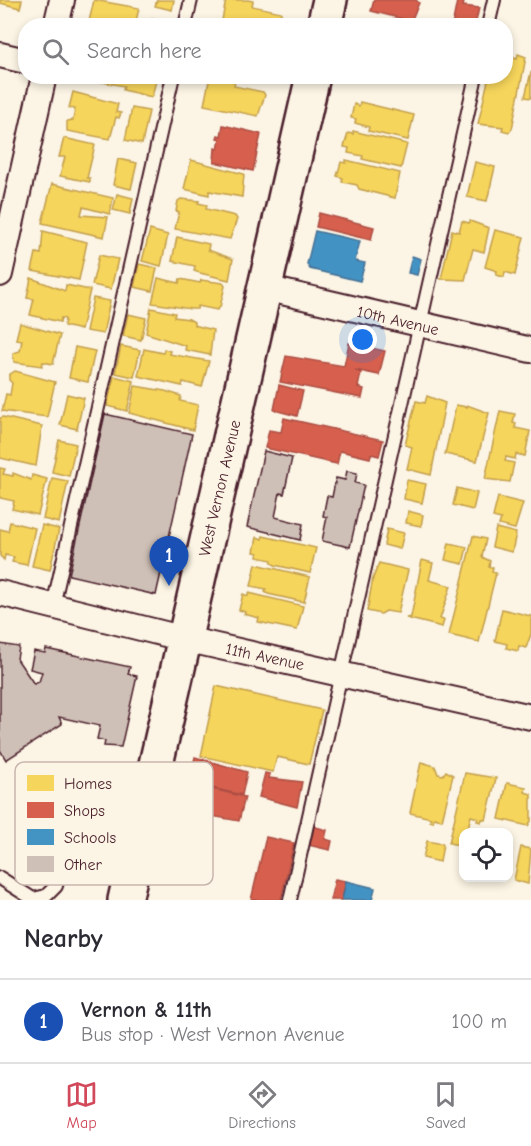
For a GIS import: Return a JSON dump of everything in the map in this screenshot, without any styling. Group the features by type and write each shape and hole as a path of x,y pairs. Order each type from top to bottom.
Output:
{"main road":[{"path":"326,18 330,0"},
{"name":"West Vernon Avenue","path":"157,762 311,84"},
{"name":"West Vernon Avenue","path":"125,900 128,885"}],"street":[{"path":"58,18 62,0"},
{"path":"0,55 18,59"},
{"path":"0,274 42,84"},
{"name":"10th Avenue","path":"265,288 531,350"},
{"name":"11th Avenue","path":"0,592 185,639 341,672 531,717"}],"lane":[{"path":"187,18 191,0"},
{"path":"490,18 494,0"},
{"path":"52,606 171,84"},
{"path":"290,900 474,84"},
{"path":"0,878 33,899 46,896 56,885"}],"building: Homes":[{"path":"0,0 22,0 20,8 0,3"},
{"path":"94,0 139,8 137,18 90,18"},
{"path":"157,0 174,0 172,10 155,6"},
{"path":"226,0 253,1 252,6 281,12 281,18 222,18"},
{"path":"518,54 526,57 512,129 509,132 502,130 503,127 478,124 487,84 513,84 513,58 517,59"},
{"path":"531,72 531,98 525,97"},
{"path":"113,84 155,84 152,97 123,90 124,86"},
{"path":"208,84 234,84 234,86 263,92 265,95 258,116 204,105"},
{"path":"73,92 118,104 116,112 121,113 119,118 116,117 110,139 67,131 67,121 73,120 75,109 69,108"},
{"path":"360,102 414,115 408,140 368,131 369,127 355,123 356,119 351,118 354,104 359,106"},
{"path":"132,108 149,111 142,144 125,140"},
{"path":"353,131 407,144 401,168 362,159 363,156 348,153 349,148 344,147 348,133 353,134"},
{"path":"64,138 95,145 87,178 90,178 90,182 60,176 65,157 59,157"},
{"path":"118,159 137,163 131,189 113,185"},
{"path":"191,160 244,174 242,197 209,191 209,195 184,189"},
{"path":"346,160 400,173 395,198 342,182 343,178 337,176 341,162 346,163"},
{"path":"475,162 495,167 487,201 467,197"},
{"path":"52,184 113,198 110,214 83,207 81,215 108,217 104,237 42,223"},
{"path":"117,194 133,198 130,214 113,210"},
{"path":"181,199 199,201 198,203 207,205 206,209 235,216 237,219 230,239 175,229 179,212 176,211 178,201"},
{"path":"462,221 469,223 470,221 489,228 484,252 473,249 465,280 441,279 452,230 459,232"},
{"path":"150,230 168,235 161,266 142,261"},
{"path":"495,230 524,237 515,275 505,272 504,277 496,275 497,271 485,267"},
{"path":"43,231 87,242 79,280 32,271 36,253 41,254"},
{"path":"177,237 209,244 208,250 233,259 229,280 194,271 195,266 172,261"},
{"path":"99,255 118,259 111,289 92,285"},
{"path":"139,264 157,268 152,291 134,287"},
{"path":"31,278 65,291 66,285 90,290 81,330 64,326 65,319 61,318 60,322 30,315 34,299 27,298"},
{"path":"158,278 179,283 180,279 200,283 201,280 223,283 225,286 220,307 217,310 198,306 197,309 191,309 152,303"},
{"path":"93,298 110,301 103,334 86,331"},
{"path":"151,308 175,313 174,317 189,319 194,322 194,325 213,330 210,355 185,350 186,346 146,333"},
{"path":"128,314 146,318 141,340 123,336"},
{"path":"20,323 60,335 53,364 43,362 42,366 14,362 13,353 20,351 22,340 16,339"},
{"path":"121,346 140,350 134,377 115,373"},
{"path":"75,347 95,351 88,382 69,378"},
{"path":"144,349 163,353 164,349 170,351 169,354 209,361 202,387 183,382 182,386 138,376"},
{"path":"15,371 55,382 47,417 2,411 6,394 10,395 12,383 9,375"},
{"path":"114,376 134,381 127,411 107,406"},
{"path":"135,386 165,391 181,396 180,401 198,405 193,430 129,413"},
{"path":"67,394 84,398 77,429 60,425"},
{"path":"427,396 445,403 431,475 407,469 412,447 405,445 416,401 425,403"},
{"path":"456,405 467,407 467,405 489,413 477,461 445,454"},
{"path":"500,411 515,414 513,423 516,424 515,428 530,431 525,456 516,454 515,459 506,457 505,461 514,463 510,482 485,479"},
{"path":"0,418 42,426 36,466 0,458"},
{"path":"59,440 76,444 69,476 52,472"},
{"path":"0,468 5,469 3,474 13,476 13,473 31,480 32,475 47,479 38,515 12,509 14,501 0,498"},
{"path":"52,478 68,481 59,523 43,519"},
{"path":"407,480 426,484 422,503 404,499"},
{"path":"457,488 477,493 473,510 453,505"},
{"path":"498,497 523,503 515,529 499,525 501,519 493,517"},
{"path":"408,511 423,515 421,526 406,523"},
{"path":"10,522 35,528 27,565 12,562 14,557 5,555 4,560 0,556 0,529 8,531"},
{"path":"42,525 59,529 50,570 32,566"},
{"path":"496,528 516,533 512,552 492,547"},
{"path":"387,529 404,533 400,549 384,545"},
{"path":"263,536 316,548 310,573 275,565 272,560 257,557 258,553 254,552 257,537 262,539"},
{"path":"473,536 486,539 482,557 490,561 489,567 493,567 492,572 496,573 479,642 449,635"},
{"path":"449,543 467,547 463,564 445,560"},
{"path":"422,560 433,563 429,580 451,586 440,619 444,620 442,627 406,618 411,617"},
{"path":"379,563 408,570 398,613 386,611 381,614 367,611 373,578"},
{"path":"256,564 310,577 304,602 268,594 265,592 266,589 251,586"},
{"path":"249,593 303,606 297,630 258,622 259,618 244,614 245,612 239,610 243,594 248,596"},
{"path":"502,609 531,616 531,634 526,648 519,646 518,651 506,648 507,644 495,641"},
{"path":"216,686 322,710 309,764 277,757 273,772 201,756"},
{"path":"421,762 435,766 438,774 443,775 446,771 453,775 442,820 434,818 433,822 430,821 431,818 410,813"},
{"path":"465,773 496,778 486,820 477,821 478,818 471,816 468,828 459,828 459,845 449,843"},
{"path":"507,783 526,787 525,792 531,794 531,821 528,826 499,819"},
{"path":"427,841 443,844 440,862 423,858"},
{"path":"521,847 531,849 528,884 514,880"}],"building: Shops":[{"path":"374,0 416,0 419,3 412,18 399,18 371,11"},
{"path":"457,1 464,2 463,6 479,8 477,18 454,18"},
{"path":"223,125 261,134 253,171 214,162 215,148 218,149 220,139 217,138 218,135 221,136"},
{"path":"319,213 374,227 371,240 316,227"},
{"path":"349,343 385,351 379,375 355,370 361,373 358,387 364,389 362,398 280,382 286,356 344,366"},
{"path":"279,385 303,391 297,416 274,410"},
{"path":"284,418 383,440 379,456 371,454 370,458 340,451 337,464 265,448 269,430 281,432"},
{"path":"195,757 212,762 194,762"},
{"path":"213,762 247,772 242,795 213,788"},
{"path":"265,773 270,774 269,778 302,782 297,807 259,797"},
{"path":"213,789 245,797 239,821 213,816"},
{"path":"312,826 327,830 325,839 332,841 330,850 308,845"},
{"path":"266,837 294,843 281,900 251,900"},
{"path":"335,879 346,881 342,900 330,900"}],"building: Schools":[{"path":"315,231 360,241 355,261 365,263 360,281 310,269 307,264"},
{"path":"412,256 421,259 417,275 408,273"},
{"path":"346,881 375,888 372,900 342,900"}],"building: Other":[{"path":"105,414 192,434 156,595 69,575"},
{"path":"264,451 292,458 284,494 280,493 275,517 303,524 300,540 247,527"},
{"path":"347,471 357,473 355,483 364,485 350,547 322,541 327,517 323,516 327,496 332,497 336,478 345,480"},
{"path":"0,644 19,647 17,659 34,684 39,682 42,672 30,669 34,651 45,653 46,649 130,667 128,674 137,676 121,747 104,746 105,741 97,739 100,726 59,717 62,724 6,760 0,750"}],"place":[{"name":"Vernon & 11th","path":"169,586"}]}
